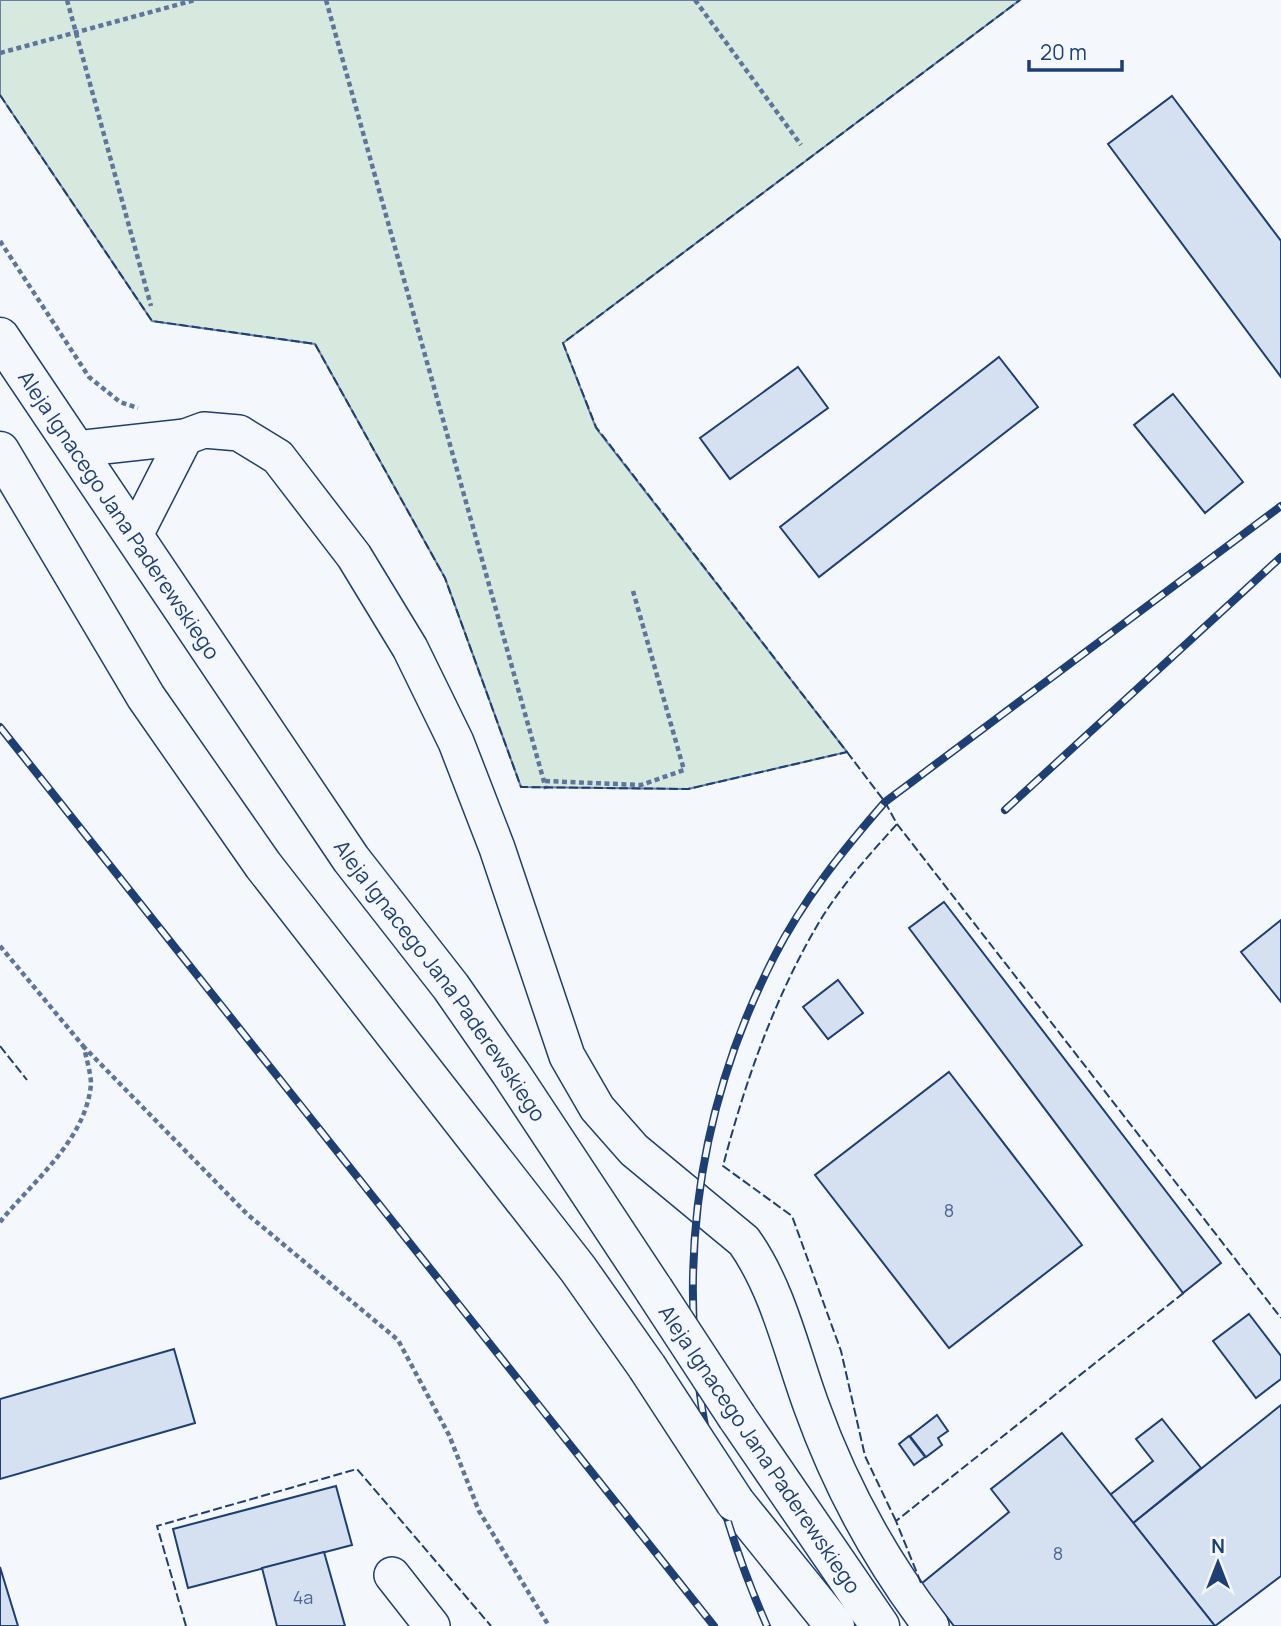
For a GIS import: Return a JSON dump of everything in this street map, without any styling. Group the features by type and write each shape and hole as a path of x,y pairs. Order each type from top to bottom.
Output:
{"main road":[{"name":"Aleja Ignacego Jana Paderewskiego","path":"0,337 351,859 451,987 503,1061 737,1417 880,1626"},
{"path":"0,451 146,697 263,865 578,1269 647,1367 736,1503 805,1626"},
{"path":"736,1503 835,1626"}],"lane":[{"path":"76,449 186,437 204,430 239,433 278,457 354,556 410,648 456,741 497,848 568,1056 597,1108 634,1150 744,1241 757,1259 827,1449 848,1496 880,1554 931,1626"},
{"path":"134,537 186,437"},
{"path":"392,1575 432,1626"}],"path":[{"path":"67,0 151,306"},
{"path":"0,52 195,0"},
{"path":"326,0 547,789"},
{"path":"695,0 801,145"},
{"path":"545,781 641,785 684,770 633,591"},
{"path":"0,946 83,1047 247,1214 398,1340 449,1435 479,1511 549,1626"},
{"path":"0,1222 62,1149 83,1118 91,1082 83,1047"}],"shaded area":[{"path":"0,0 1020,0 563,343 596,428 847,752 688,789 521,787 445,578 315,344 152,321 0,95"}],"building":[{"path":"1172,96 1281,241 1281,377 1108,144"},
{"path":"999,357 1038,407 819,577 780,527"},
{"path":"798,367 828,408 730,479 700,438"},
{"path":"1173,394 1243,482 1205,513 1134,425"},
{"path":"944,902 1221,1263 1183,1293 909,928"},
{"path":"1281,920 1281,1002 1241,952"},
{"path":"838,980 863,1013 828,1039 803,1007"},
{"path":"949,1072 1082,1245 949,1348 815,1175"},
{"path":"1249,1314 1281,1356 1281,1379 1256,1398 1213,1341"},
{"path":"174,1349 195,1423 0,1479 0,1399"},
{"path":"1281,1405 1281,1576 1215,1626 1133,1523"},
{"path":"937,1415 948,1431 938,1438 942,1445 926,1457 910,1436"},
{"path":"1162,1419 1201,1468 1133,1523 1110,1495 1153,1461 1136,1439"},
{"path":"1062,1433 1215,1626 954,1626 921,1584 1009,1512 991,1489"},
{"path":"909,1436 925,1457 914,1465 899,1444"},
{"path":"336,1486 352,1545 188,1588 173,1529"},
{"path":"324,1552 345,1626 277,1626 262,1568"},
{"path":"0,1567 18,1626 0,1626"}],"railway":[{"path":"767,1626 735,1543 712,1459 698,1375 693,1290 698,1205 713,1121 738,1038 774,957 825,876 885,802 1281,506"},
{"path":"1005,810 1281,557"},
{"path":"0,727 714,1626"}],"fence":[{"path":"0,95 152,321 315,344 445,578 521,787 688,789 847,752 596,427 563,343 1020,0"},
{"path":"847,752 885,802 897,824 1281,1318"},
{"path":"896,1521 865,1456 841,1351 792,1216 723,1166 762,1042 802,952 836,897 897,824"},
{"path":"0,1046 27,1080"},
{"path":"921,1583 896,1521 1186,1291"},
{"path":"186,1626 157,1526 357,1469 491,1626"}]}
